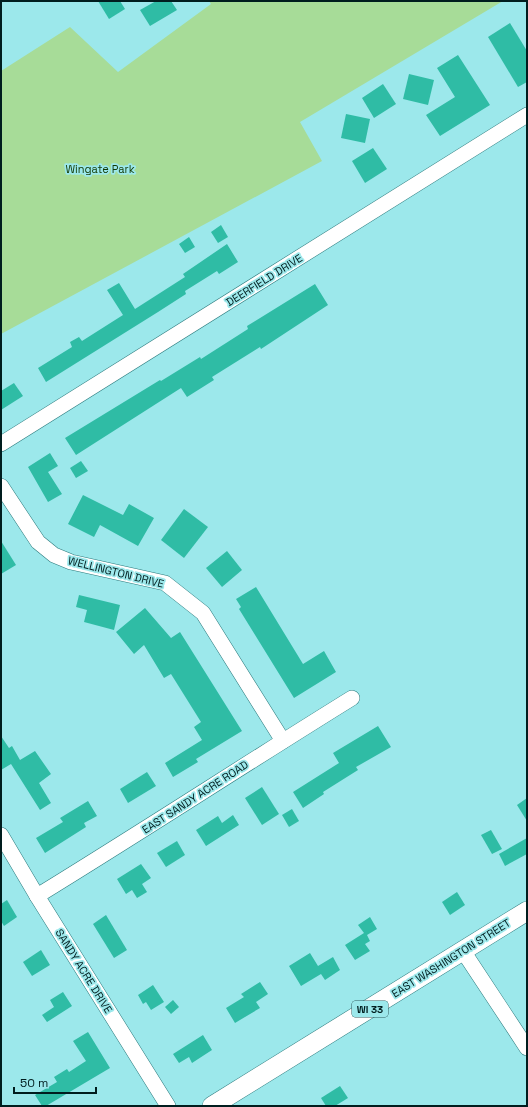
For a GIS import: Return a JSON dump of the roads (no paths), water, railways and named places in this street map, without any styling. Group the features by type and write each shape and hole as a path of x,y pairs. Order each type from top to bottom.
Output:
{"main road":[{"name":"EAST WASHINGTON STREET","path":"212,1106 527,911"}],"street":[{"name":"DEERFIELD DRIVE","path":"1,444 527,116"},
{"name":"WELLINGTON DRIVE","path":"1,486 38,542 54,555 71,562 165,583 203,613 283,741"},
{"name":"EAST SANDY ACRE ROAD","path":"37,896 131,839 352,698"},
{"name":"SANDY ACRE DRIVE","path":"1,835 37,896 168,1106"},
{"path":"463,951 527,1048"}],"park label":[{"name":"Wingate Park","path":"100,169"}]}
